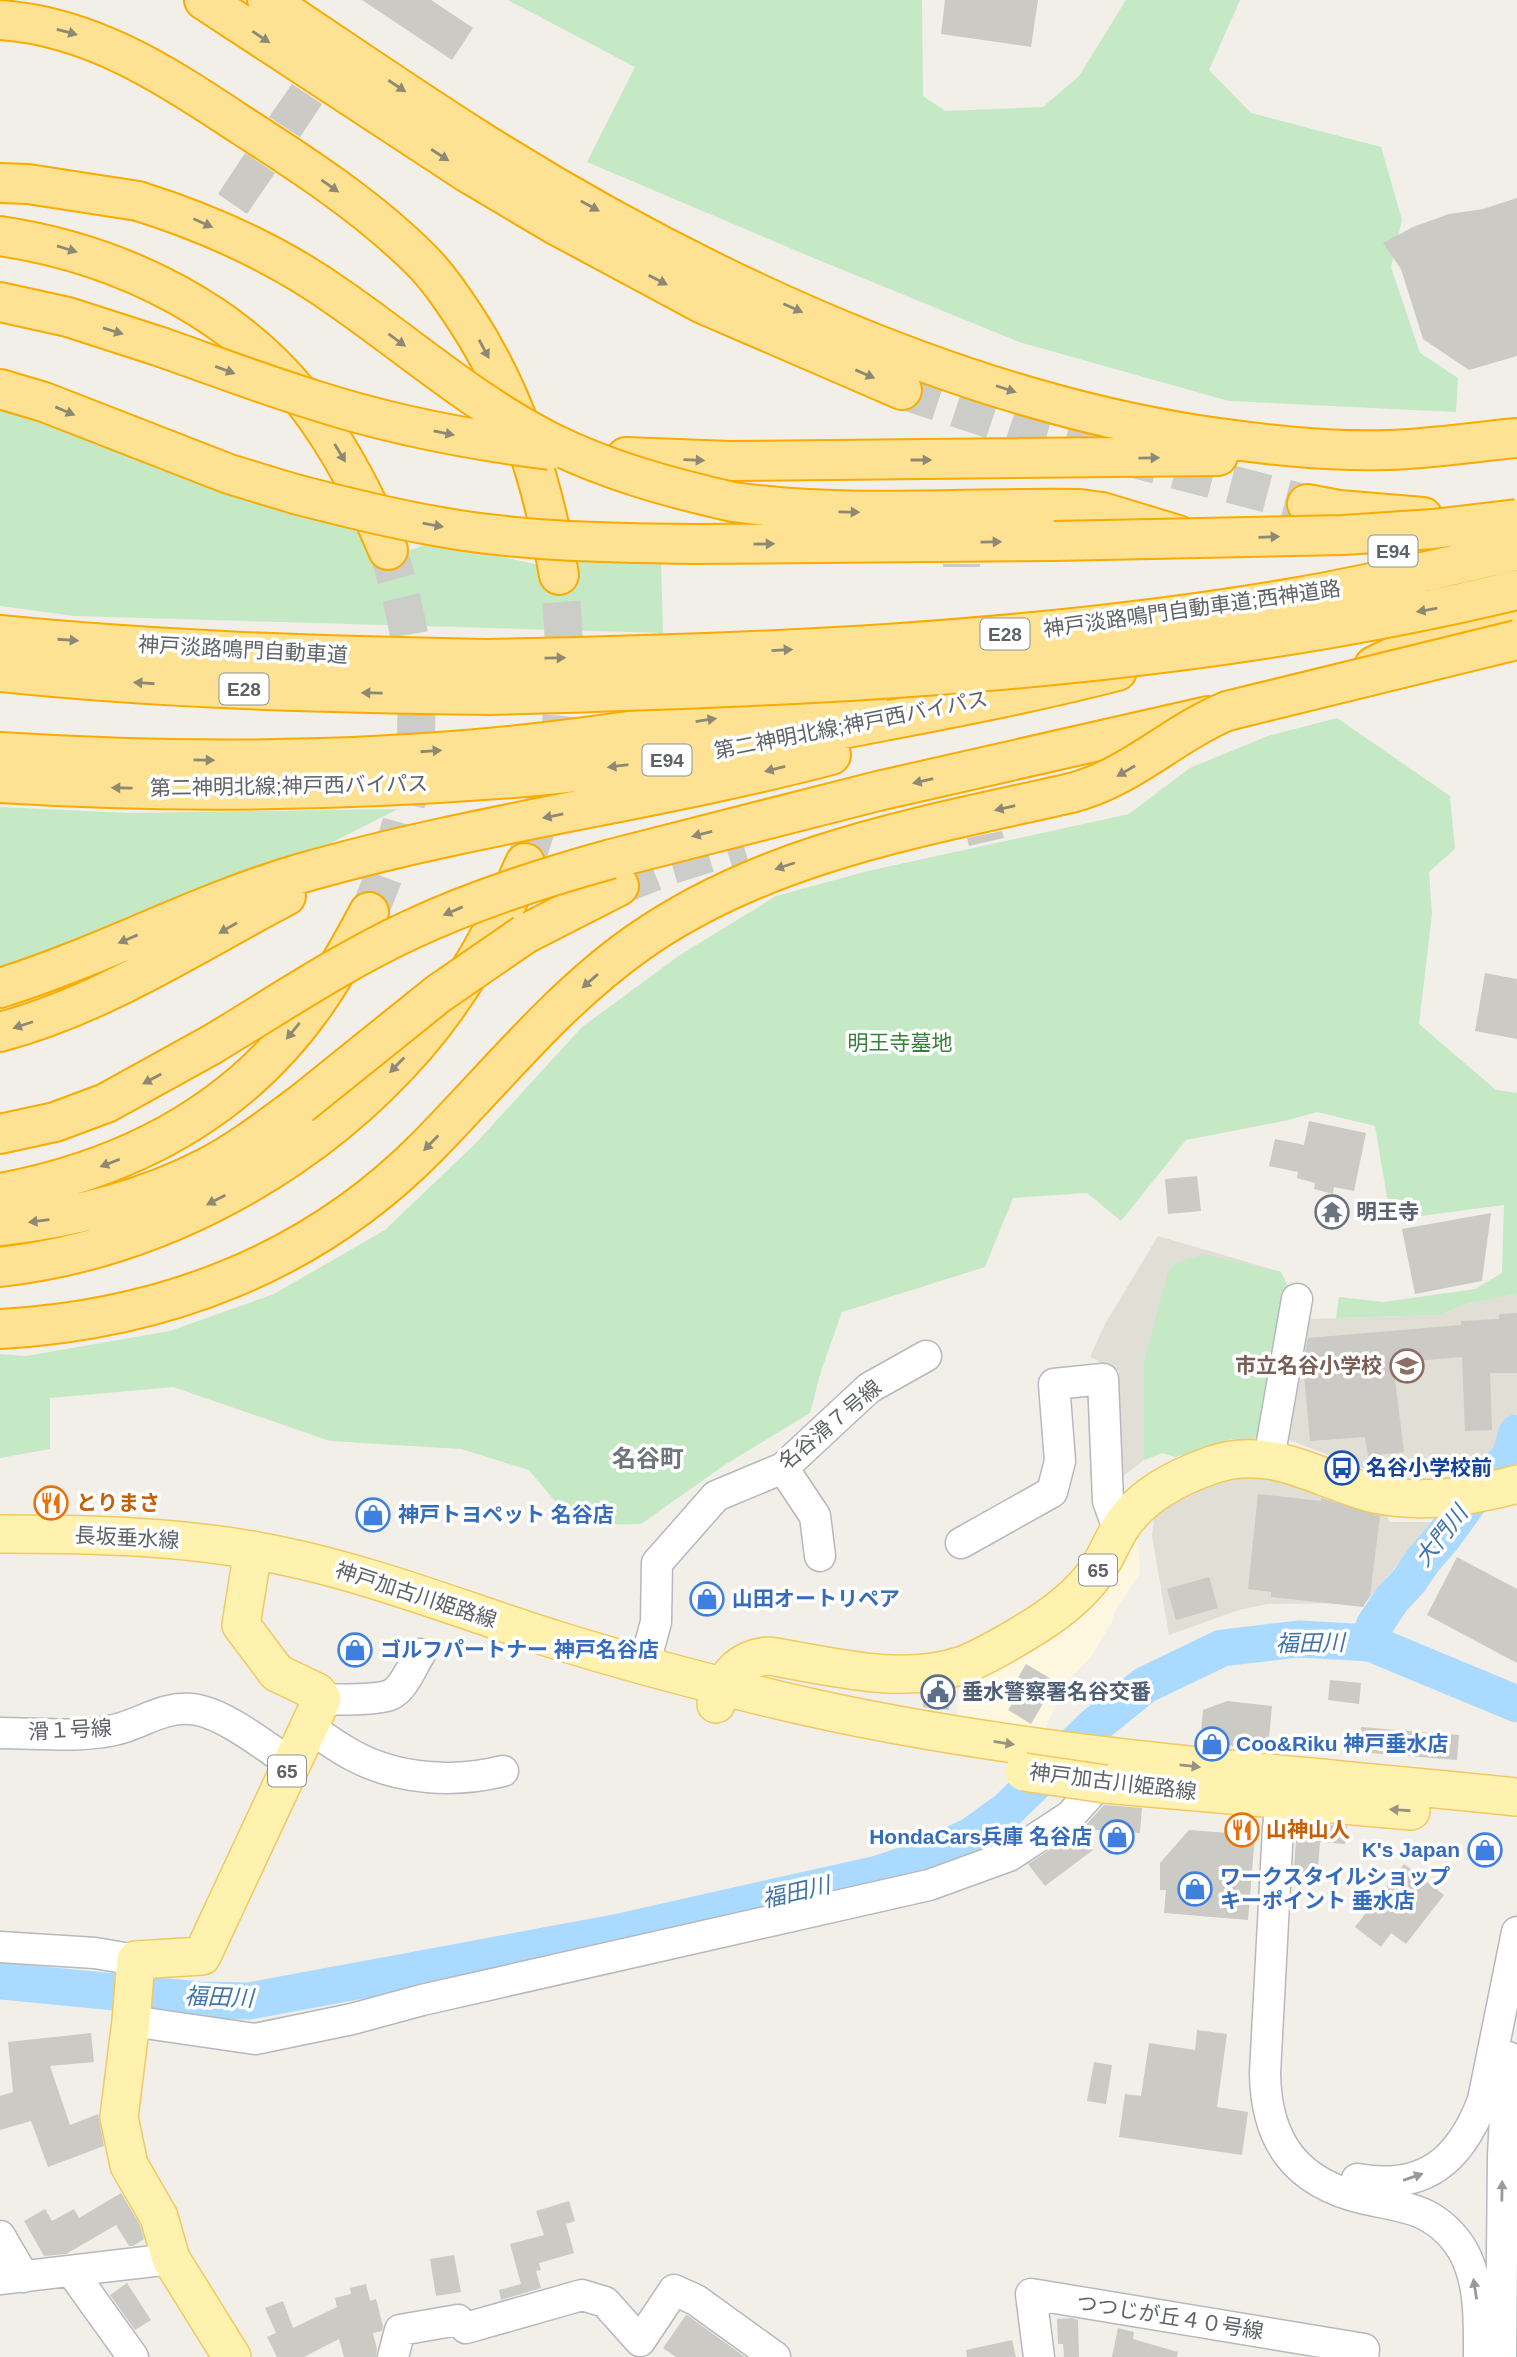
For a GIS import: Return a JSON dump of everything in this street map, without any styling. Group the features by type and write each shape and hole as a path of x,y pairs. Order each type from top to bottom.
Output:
{"highway":[{"path":"204,0 468,173 554,225 703,303 902,390"},
{"path":"267,0 472,136 586,205 761,294 847,331 1009,391 1095,414 1168,430 1239,441 1388,450"},
{"path":"0,20 79,36 153,68 253,132 352,201 387,228 423,262 452,297 503,384 540,481 559,575"},
{"path":"0,183 28,184 138,201 192,218 246,242 293,268 341,298 459,386 551,442 600,464 647,480 733,502 788,509 1054,525 1208,539 1433,529 1517,517"},
{"path":"0,236 58,247 111,263 175,294 214,317 250,346 281,374 314,412 363,493 388,550"},
{"path":"0,302 68,317 316,401 442,433 556,451 730,461 1052,459 1297,455 1517,438"},
{"path":"0,389 44,402 229,474 295,494 436,526 506,536 622,544 695,544 1054,525"},
{"path":"1307,504 1389,515 1517,517"},
{"name":"第二神明北線;神戸西バイパス","path":"25,774 240,790 376,787 528,777 662,761 799,737 1100,675 1276,609 1517,507"},
{"name":"第二神明北線;神戸西バイパス","path":"25,774 228,760 369,756 517,745 656,728 940,680 1089,645 1276,609 1517,538"},
{"name":"神戸淡路鳴門自動車道;西神道路","path":"488,677 658,656 827,648 995,635 1154,618 1311,595 1517,551"},
{"name":"神戸淡路鳴門自動車道;西神道路","path":"488,677 830,684 1004,671 1160,653 1307,631 1443,607 1517,590"},
{"path":"0,1329 45,1327 97,1320 149,1307 249,1272 296,1247 339,1220 386,1184 425,1149 587,982 635,944 683,913 732,887 776,869 887,835 1072,793 1104,783 1121,775 1186,730 1228,715 1311,693 1442,633 1517,604"},
{"name":"神戸淡路鳴門自動車道","path":"0,635 285,653 488,677"},
{"path":"0,1134 54,1122 106,1103 211,1045 356,958 408,931 501,892 615,872 866,794 1228,715 1517,640"},
{"name":"神戸淡路鳴門自動車道","path":"0,672 200,687 351,693 488,677"},
{"path":"0,988 44,974 245,890 390,849 687,790 780,768 874,743 1100,675"},
{"path":"0,752 25,774"},
{"path":"0,1032 80,1004 132,981 306,886 359,865 448,836"},
{"path":"0,1267 29,1264 84,1251 140,1234 192,1213 286,1160 331,1126 375,1088 417,1044 445,1006 493,931 524,863"},
{"path":"0,1226 56,1219 107,1207 207,1168 300,1105 438,994 615,872"},
{"path":"0,1193 47,1184 86,1172 161,1140 206,1112 246,1080 282,1045 317,1001 346,956 369,912"}],"main road":[{"name":"65","path":"718,1697 742,1664 756,1657 769,1656 895,1675 934,1672 965,1664 1048,1618 1080,1592 1097,1571 1119,1531 1138,1504 1179,1479 1229,1460 1269,1459 1293,1464 1375,1494 1401,1497 1494,1489"},
{"name":"長坂垂水線","path":"0,1534 128,1536 251,1561"},
{"name":"長坂垂水線","path":"0,1556 124,1558 187,1563 251,1561"},
{"name":"神戸加古川姫路線","path":"251,1561 374,1580 644,1666 718,1697 830,1735 1114,1771 1283,1787 1517,1819"},
{"name":"神戸加古川姫路線","path":"251,1561 578,1670 718,1697"},
{"path":"251,1561 241,1625 277,1673 317,1692 315,1713"},
{"name":"65","path":"136,1960 202,1956 315,1713"},
{"name":"神戸加古川姫路線","path":"1283,1787 1517,1797"},
{"path":"136,1960 119,2117 129,2165 159,2217 171,2259 232,2357"}],"street":[{"path":"1269,1459 1297,1299"},
{"name":"名谷滑７号線","path":"644,1666 656,1622 657,1563 716,1496 783,1468 869,1388 926,1356"},
{"path":"961,1543 1052,1493 1060,1461 1054,1384 1103,1379 1108,1501 1119,1531"},
{"path":"783,1468 815,1516 820,1556"},
{"path":"420,1654 400,1687 390,1695 335,1700 315,1713 355,1757 396,1773 443,1778 482,1776 503,1771"},
{"name":"滑１号線","path":"0,1733 94,1733 116,1730 165,1710 193,1709 229,1723 290,1763"},
{"path":"131,2021 256,2039 929,1885 1009,1856 1070,1815 1114,1771"},
{"path":"1283,1787 1278,1828 1269,2011 1266,2099 1271,2123 1279,2142 1293,2160 1325,2185 1345,2193 1417,2209 1447,2230 1459,2244 1475,2284 1479,2357"},
{"path":"1269,2011 1273,2085 1286,2123 1299,2142 1334,2171 1354,2179 1396,2183 1416,2178 1434,2169 1449,2156 1464,2140 1475,2122 1488,2077 1517,1932"},
{"path":"0,1947 95,1953 136,1960"},
{"path":"1501,2357 1506,2079 1517,1978"},
{"path":"0,2236 12,2278 171,2259"},
{"path":"72,2272 133,2357"},
{"path":"393,2357 400,2330 458,2320 466,2328 582,2295 605,2302 640,2341 674,2290 696,2300 775,2357"},
{"name":"つつじが丘４０号線","path":"1039,2357 1031,2294 1363,2349 1363,2357"}],"shaded area":[{"name":"市立名谷小学校","path":"1158,1236 1281,1272 1257,1438 1232,1439 1176,1457 1162,1453 1144,1460 1114,1483 1119,1371 1090,1357 1105,1324"},
{"name":"市立名谷小学校","path":"1517,1294 1517,1412 1498,1463 1450,1472 1373,1472 1284,1438 1307,1319 1439,1315 1469,1303"},
{"path":"1249,1470 1387,1515 1389,1522 1433,1522 1365,1603 1267,1604 1239,1610 1169,1635 1152,1536 1154,1518 1165,1506 1188,1490"},
{"path":"1137,1524 1140,1573 1115,1611 1111,1624 1090,1658 1074,1674 1045,1730 957,1716 960,1678"}],"green space":[{"path":"508,0 922,0 923,96 945,111 1043,107 1079,76 1126,0 1240,0 1209,70 1251,113 1381,147 1402,220 1391,267 1420,353 1458,378 1456,412 1229,401 1019,342 587,162 635,67"},
{"path":"0,408 33,415 271,508 354,523 373,563 436,541 534,564 661,558 663,633 74,616 0,606"},
{"name":"明王寺墓地","path":"1337,718 1450,796 1455,849 1429,872 1432,914 1419,1024 1496,1090 1517,1093 1517,1294 1469,1303 1439,1315 1336,1318 1339,1297 1383,1302 1475,1289 1502,1273 1504,1205 1391,1220 1375,1126 1317,1112 1186,1140 1121,1221 1087,1193 1013,1198 985,1267 842,1312 821,1371 810,1413 726,1464 641,1524 575,1525 529,1470 461,1449 330,1441 173,1387 50,1398 50,1449 0,1458 0,1354 26,1356 170,1331 274,1294 385,1230 476,1143 582,1027 680,955 776,896 868,871 1129,814 1190,768 1268,736"},
{"path":"0,807 128,813 398,809 321,848 70,952 0,972"},
{"name":"市立名谷小学校","path":"1204,1254 1281,1272 1291,1293 1265,1432 1257,1438 1232,1439 1176,1457 1162,1453 1144,1460 1144,1361 1168,1272 1176,1263"}],"building":[{"path":"362,0 431,0 473,28 452,60"},
{"path":"945,0 1038,0 1031,47 941,34"},
{"path":"292,84 322,104 300,137 269,117"},
{"path":"245,153 275,173 247,214 218,194"},
{"path":"1517,198 1517,356 1469,370 1423,339 1401,269 1383,243 1413,227 1449,214 1483,209"},
{"path":"943,564 980,564 980,567 943,567"},
{"path":"1002,831 1004,838 969,846 967,838"},
{"path":"1485,973 1517,979 1517,1039 1475,1031"},
{"path":"1309,1121 1366,1133 1354,1191 1334,1187 1333,1194 1314,1189 1315,1183 1297,1178 1298,1172 1269,1166 1275,1139 1304,1145"},
{"path":"1197,1176 1201,1211 1168,1214 1165,1179"},
{"path":"1491,1213 1482,1281 1415,1294 1402,1229"},
{"path":"1517,1313 1517,1373 1490,1373 1492,1430 1465,1431 1462,1357 1393,1363 1404,1452 1368,1456 1365,1437 1310,1441 1303,1364 1308,1338 1461,1325 1461,1321 1499,1319 1499,1314"},
{"path":"1258,1494 1321,1501 1321,1498 1380,1516 1370,1596 1363,1607 1271,1597 1271,1592 1248,1589"},
{"path":"1457,1557 1517,1589 1517,1663 1427,1615"},
{"path":"1209,1577 1218,1608 1176,1620 1167,1589"},
{"path":"1026,1664 1053,1680 1044,1695 1047,1697 1031,1724 1008,1710 1020,1690 1013,1686"},
{"path":"1330,1680 1361,1683 1359,1704 1328,1700"},
{"path":"951,1690 949,1710 923,1707 924,1694"},
{"path":"1227,1701 1272,1706 1268,1749 1200,1743 1203,1710"},
{"path":"1361,1727 1459,1735 1457,1760 1359,1752"},
{"path":"1104,1805 1142,1808 1140,1833 1082,1829"},
{"path":"1311,1823 1347,1826 1345,1844 1320,1842 1317,1881 1293,1879 1296,1840"},
{"path":"1189,1830 1255,1835 1248,1920 1164,1913 1166,1890 1160,1890 1160,1863"},
{"path":"1079,1831 1093,1850 1045,1886 1028,1864"},
{"path":"1404,1864 1444,1895 1406,1944 1391,1933 1381,1947 1355,1927"},
{"path":"1197,2030 1227,2034 1217,2107 1248,2112 1242,2155 1119,2137 1125,2094 1141,2096 1149,2043 1195,2050"},
{"path":"91,2033 94,2062 50,2066 70,2125 98,2114 104,2146 48,2167 31,2121 0,2130 0,2096 13,2092 8,2042"},
{"path":"1094,2062 1112,2065 1106,2104 1087,2101"},
{"path":"121,2193 140,2225 144,2239 133,2246 129,2246 116,2225 66,2254 44,2256 24,2221 45,2209 52,2221 74,2209 79,2218"},
{"path":"569,2201 575,2221 566,2224 574,2253 539,2263 541,2270 536,2271 541,2288 501,2300 499,2290 521,2284 510,2244 544,2235 536,2211"},
{"path":"454,2255 461,2292 436,2296 430,2259"},
{"path":"127,2283 151,2320 135,2330 110,2295"},
{"path":"366,2284 370,2301 376,2299 383,2326 382,2331 373,2333 376,2357 344,2357 339,2339 304,2357 277,2357 267,2337 276,2333 265,2308 283,2301 293,2328 337,2307 335,2298 351,2294 350,2288"},
{"path":"686,2315 745,2357 676,2357 663,2348"},
{"path":"1057,2319 1078,2320 1079,2357 1064,2357 1063,2344 1058,2344"},
{"path":"1118,2328 1134,2332 1133,2339 1178,2352 1177,2357 1112,2357"},
{"path":"1012,2340 1016,2357 967,2357 966,2350"}],"waterway":[{"name":"大門川","path":"1370,1643 1374,1626 1392,1599 1409,1581 1478,1489 1510,1457 1517,1433"},
{"name":"福田川","path":"0,1981 199,2000 249,2001 615,1933 878,1874 920,1860 971,1836 1007,1810 1094,1726 1145,1685 1222,1648 1299,1639 1370,1643 1517,1704"}],"tunnel":[{"path":"902,390 1019,429 1307,504"},
{"path":"369,912 402,819 412,776 416,733 416,690 411,646 402,599 388,550"},
{"path":"525,863 549,786 562,714 564,644 559,575"},
{"path":"619,886 671,865 743,843"}],"place":[{"name":"明王寺","path":"1332,1212"},
{"name":"市立名谷小学校","path":"1407,1366"},
{"name":"名谷小学校前","path":"1342,1468"},
{"name":"とりまさ","path":"51,1503"},
{"name":"神戸トヨペット 名谷店","path":"373,1515"},
{"name":"山田オートリペア","path":"707,1599"},
{"name":"ゴルフパートナー 神戸名谷店","path":"355,1650"},
{"name":"垂水警察署名谷交番","path":"938,1692"},
{"name":"Coo&Riku 神戸垂水店","path":"1212,1744"},
{"name":"山神山人","path":"1242,1830"},
{"name":"HondaCars兵庫 名谷店","path":"1117,1837"},
{"name":"K's Japan","path":"1485,1850"},
{"name":"ワークスタイルショップ キーポイント 垂水店","path":"1195,1889"}],"district":[{"name":"名谷町","path":"648,1459"}]}
